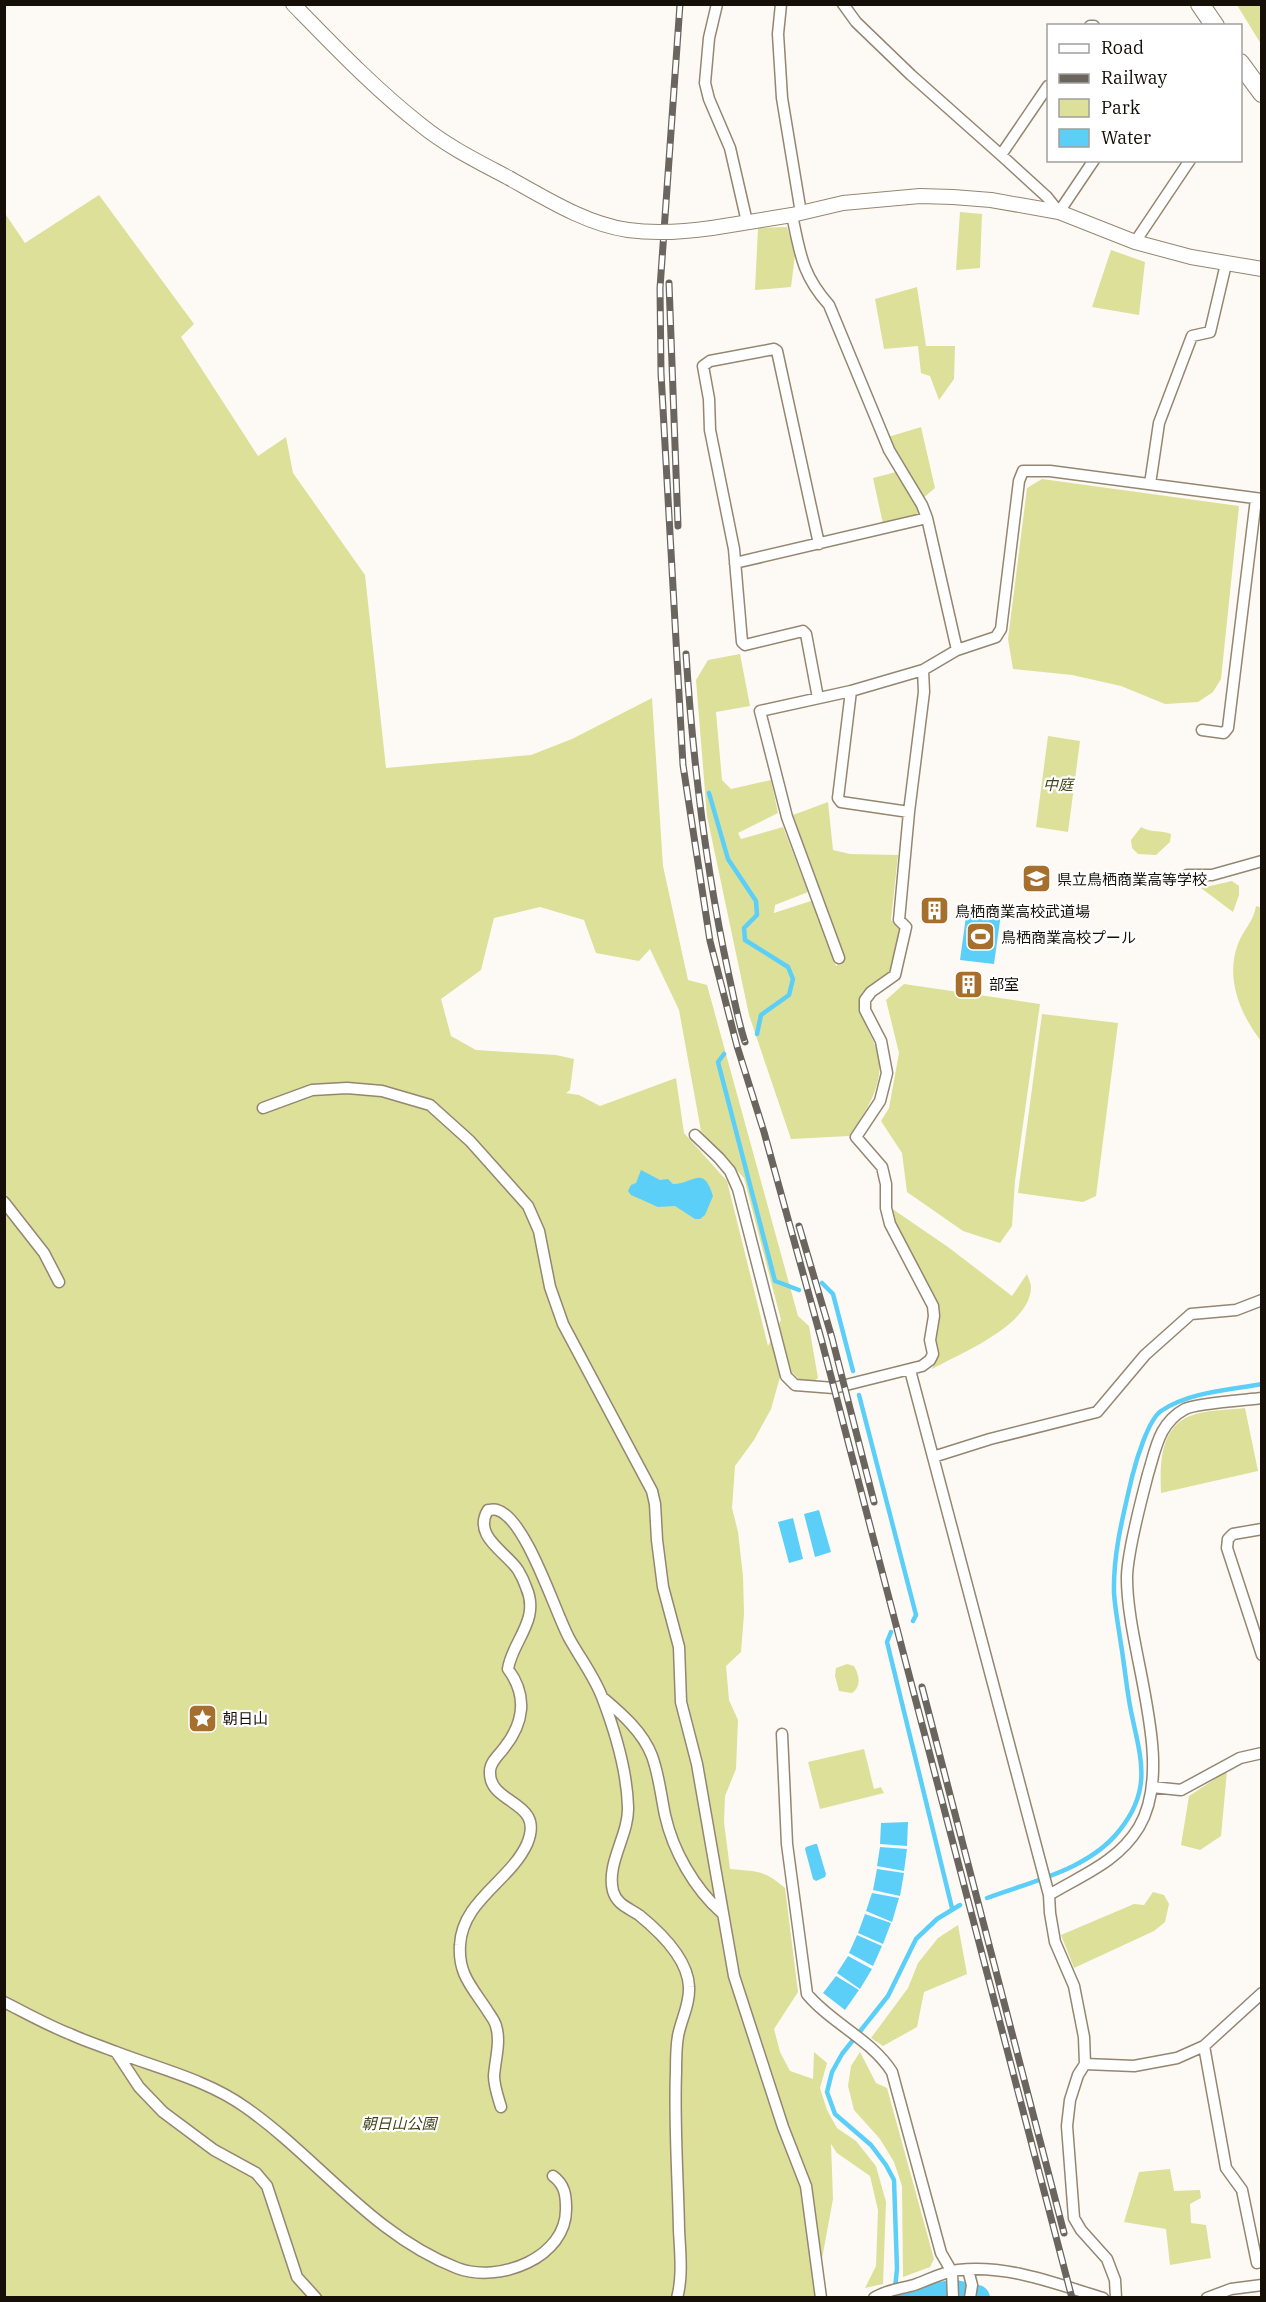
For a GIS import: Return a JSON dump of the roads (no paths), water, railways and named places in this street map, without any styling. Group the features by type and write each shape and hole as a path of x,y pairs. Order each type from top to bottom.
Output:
{"main road":[{"path":"1200,4 1213,24"},
{"path":"1242,66 1262,93"}],"street":[{"path":"293,4 357,69 422,126 456,150 568,209 626,230 657,233 685,232 797,214 843,203 920,196 991,200 1059,212 1135,242 1226,264 1262,269"},
{"path":"717,4 709,38 705,83 709,99 730,148 747,222"},
{"path":"781,4 778,34 801,261 814,289 829,305 889,450 922,504 957,650"},
{"path":"843,4 856,22 911,75 1001,154 1047,197 1059,212"},
{"path":"1001,154 1047,87"},
{"path":"1059,212 1093,162"},
{"path":"1135,242 1189,162"},
{"path":"1150,484 1159,423 1192,336 1210,332 1226,264"},
{"path":"818,699 806,634 803,631 745,645 742,642 735,563 710,430 709,399 703,366 710,361 774,349 777,351 819,544"},
{"path":"839,958 787,817 760,711 851,692 923,670 957,650 996,637 1001,629 1019,481 1023,471 1050,471 1259,499 1228,728 1224,733 1202,730"},
{"path":"735,563 927,518"},
{"path":"695,1135 730,1171 738,1189 786,1376 795,1385 834,1388 910,1370 930,1360 933,1354 930,1340 934,1316 933,1306 890,1224 882,1167 856,1137 880,1101 887,1073 881,1041 865,1010 865,1000 871,992 895,975 906,927 899,920 909,812 924,692 923,670"},
{"path":"851,692 838,798 841,802 909,812"},
{"path":"1187,875 1212,875 1262,861"},
{"path":"263,1108 312,1090 347,1088 382,1091 430,1106 470,1141 528,1206 539,1231 550,1287 563,1324 652,1491 663,1587 679,1647 681,1702 697,1764 734,1976 783,2127 806,2186 820,2298"},
{"path":"4,1202 44,1253 59,1282"},
{"path":"933,1457 990,1439 1097,1412 1145,1355 1191,1314 1236,1310 1262,1300"},
{"path":"910,1370 1048,1892 1055,1942 1074,1986 1079,2008 1085,2064 1078,2075 1070,2100 1067,2126 1071,2198 1074,2218 1081,2230 1107,2259 1115,2280 1116,2298"},
{"path":"1048,1892 1104,1865 1121,1851 1139,1827 1152,1787 1154,1756 1129,1603 1127,1575 1148,1477 1160,1434 1172,1417 1188,1407 1262,1398"},
{"path":"501,2107 494,2077 498,2039 496,2025 461,1971 460,1944 464,1923 472,1910 513,1864 527,1844 531,1826 527,1815 516,1803 496,1792 490,1781 490,1768 520,1724 522,1706 517,1681 508,1669 510,1658 525,1632 530,1611 528,1590 519,1571 489,1540 485,1532 484,1519 488,1510 498,1510 515,1524 549,1590 568,1637 592,1675 602,1696 617,1741 628,1808 626,1828 616,1856 613,1891 620,1903 639,1916 675,1949 684,1967 689,1987 678,2036 676,2074 680,2251 676,2298"},
{"path":"1262,1529 1233,1533 1228,1539 1227,1548 1262,1655"},
{"path":"602,1696 621,1712 645,1742 652,1757 674,1847 713,1904 722,1913"},
{"path":"782,1734 787,1844 807,1994 821,2011 876,2051 892,2072 941,2253 951,2272 952,2292"},
{"path":"1152,1787 1181,1790 1240,1758 1262,1753"},
{"path":"1085,2064 1134,2066 1163,2062 1204,2046 1262,1993"},
{"path":"4,2002 70,2034 203,2084 244,2106 287,2140 384,2227 407,2244 458,2269 474,2272 505,2271 534,2261 556,2241 567,2215 566,2194 560,2182 553,2176"},
{"path":"1204,2046 1226,2168 1242,2190 1257,2263"},
{"path":"116,2052 139,2087 163,2112 214,2150 256,2173 267,2186 297,2277 316,2298"},
{"path":"874,2298 882,2293 905,2288 951,2272 983,2268 1011,2272 1103,2298"},
{"path":"968,2270 972,2285 970,2298"},
{"path":"1207,2298 1231,2289 1262,2285"}],"water":[{"name":"鳥栖商業高校プール","path":"967,909 1001,914 994,964 960,960"},
{"path":"641,1170 660,1180 668,1179 673,1184 701,1178 709,1186 713,1196 705,1215 700,1219 695,1219 675,1206 658,1207 631,1195 628,1191 631,1185 636,1183"},
{"path":"819,1510 831,1552 815,1557 804,1514"},
{"path":"793,1518 803,1559 789,1563 778,1522"},
{"path":"908,1822 907,1846 880,1844 881,1823"},
{"path":"817,1844 826,1874 825,1877 816,1881 813,1879 805,1849"},
{"path":"880,1847 907,1849 904,1871 877,1866"},
{"path":"877,1869 904,1873 900,1896 873,1890"},
{"path":"872,1893 899,1898 892,1922 866,1911"},
{"path":"865,1914 891,1923 883,1944 858,1933"},
{"path":"857,1935 882,1946 873,1966 849,1953"},
{"path":"848,1956 872,1969 860,1989 837,1973"},
{"path":"836,1976 859,1990 845,2010 823,1993"}],"waterway":[{"path":"709,793 728,859 756,901 757,915 744,928 745,940 788,967 793,979 789,995 761,1015 757,1034"},
{"path":"724,1054 718,1062 775,1281 799,1290"},
{"path":"822,1283 833,1294 853,1371"},
{"path":"987,1898 1058,1873 1092,1856 1119,1831 1130,1815 1141,1785 1140,1755 1129,1698 1114,1593 1114,1578 1119,1535 1136,1461 1147,1432 1161,1411 1197,1396 1262,1384"},
{"path":"859,1395 916,1615 913,1621"},
{"path":"891,1632 887,1642 952,1908"},
{"path":"894,2298 897,2269 894,2180 871,2145 835,2114 827,2092 832,2072 842,2054 888,1996 916,1939 937,1919 960,1905"},
{"path":"910,2298 955,2293 977,2298"}],"railway":[{"path":"680,4 660,288 661,373 683,765 710,941 737,1046 764,1132 822,1342 1072,2298"},
{"path":"669,283 678,526"},
{"path":"686,654 692,735 707,856 721,936 745,1042"},
{"path":"799,1226 832,1338 874,1502"},
{"path":"922,1687 1064,2233"}],"place":[{"name":"県立鳥栖商業高等学校","path":"1036,879"},
{"name":"鳥栖商業高校武道場","path":"934,911"},
{"name":"鳥栖商業高校プール","path":"980,937"},
{"name":"部室","path":"968,984"},
{"name":"朝日山","path":"202,1718"}],"park label":[{"name":"中庭","path":"1058,784"},
{"name":"朝日山公園","path":"399,2123"}]}
